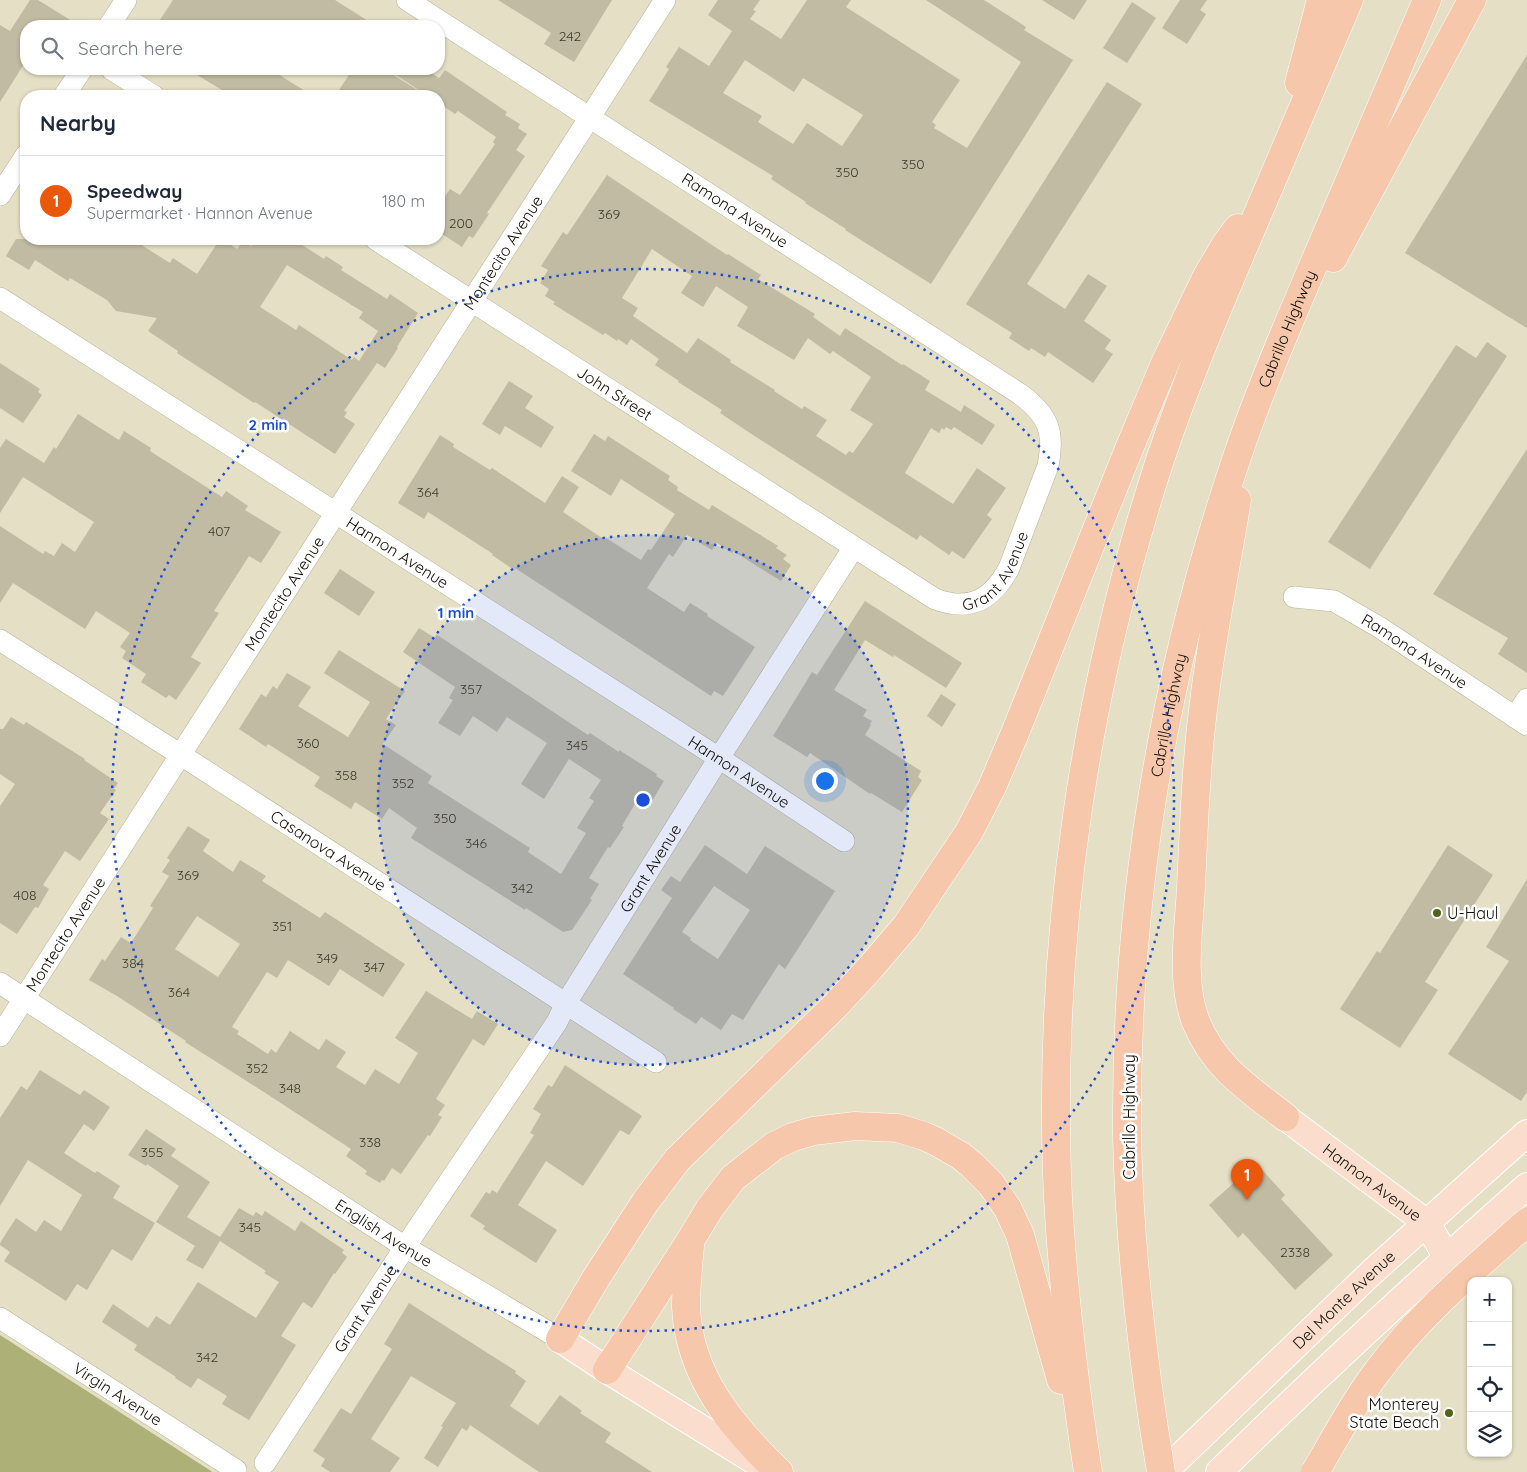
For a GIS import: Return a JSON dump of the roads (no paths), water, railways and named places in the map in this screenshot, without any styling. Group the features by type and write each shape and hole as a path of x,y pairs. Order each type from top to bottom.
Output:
{"highway":[{"path":"1285,150 1299,82 1321,0"},
{"path":"1087,1472 1066,1309 1059,1223 1056,1077 1060,980 1068,885 1088,742 1119,601 1160,460 1191,373 1349,0"},
{"name":"Cabrillo Highway","path":"1169,1466 1153,1422 1140,1330 1135,1281 1128,1145 1131,988 1139,891 1152,795 1177,665 1203,564 1232,470 1265,380 1427,0"},
{"path":"1265,380 1373,187 1472,0"},
{"path":"560,1339 596,1278 646,1201 678,1160 835,1006 871,967 906,926 969,832 992,787 1015,733 1147,403 1177,336 1207,276 1226,244 1266,194"},
{"path":"1248,425 1227,564 1210,652 1201,723 1188,940 1188,988 1196,1022 1214,1056 1233,1076 1285,1117"},
{"path":"607,1370 710,1208 733,1178 774,1146 792,1137 814,1131 855,1126 898,1128 924,1136 950,1149 972,1165 990,1184 1008,1209 1020,1235 1087,1472"},
{"path":"1315,1472 1376,1372 1432,1308 1527,1222"},
{"path":"690,1242 686,1308 690,1335 705,1381 734,1424 779,1472"}],"main road":[{"name":"Hannon Avenue","path":"1285,1117 1427,1223 1447,1258"},
{"name":"Del Monte Avenue","path":"1149,1472 1154,1468 1169,1466 1372,1272 1527,1133"},
{"path":"1219,1472 1277,1415 1527,1186"},
{"name":"English Avenue","path":"560,1339 773,1472"}],"street":[{"path":"113,20 126,0"},
{"name":"Ramona Avenue","path":"406,0 437,20"},
{"name":"Montecito Avenue","path":"0,1036 665,0"},
{"name":"Ramona Avenue","path":"445,25 1020,394 1035,406 1047,424 1050,434"},
{"path":"68,90 78,75"},
{"path":"121,75 144,90"},
{"path":"0,195 20,164"},
{"name":"John Street","path":"384,245 854,547"},
{"name":"Hannon Avenue","path":"0,298 719,758 844,841"},
{"name":"Grant Avenue","path":"269,1467 405,1247 557,1022 566,1003 719,758 854,547 935,599 960,605 982,599 1002,581 1009,568 1048,466 1050,434"},
{"name":"Ramona Avenue","path":"1294,597 1334,601 1379,627 1521,721"},
{"name":"Casanova Avenue","path":"0,640 656,1062"},
{"path":"1521,721 1527,699"},
{"name":"English Avenue","path":"0,983 405,1247 560,1339"},
{"name":"Virgin Avenue","path":"0,1318 236,1471"},
{"path":"236,1471 246,1461 259,1460 269,1467"}],"place":[{"name":"U-Haul","path":"1437,913"},
{"name":"Speedway","path":"1247,1200"},
{"name":"Monterey State Beach","path":"1449,1413"}]}
